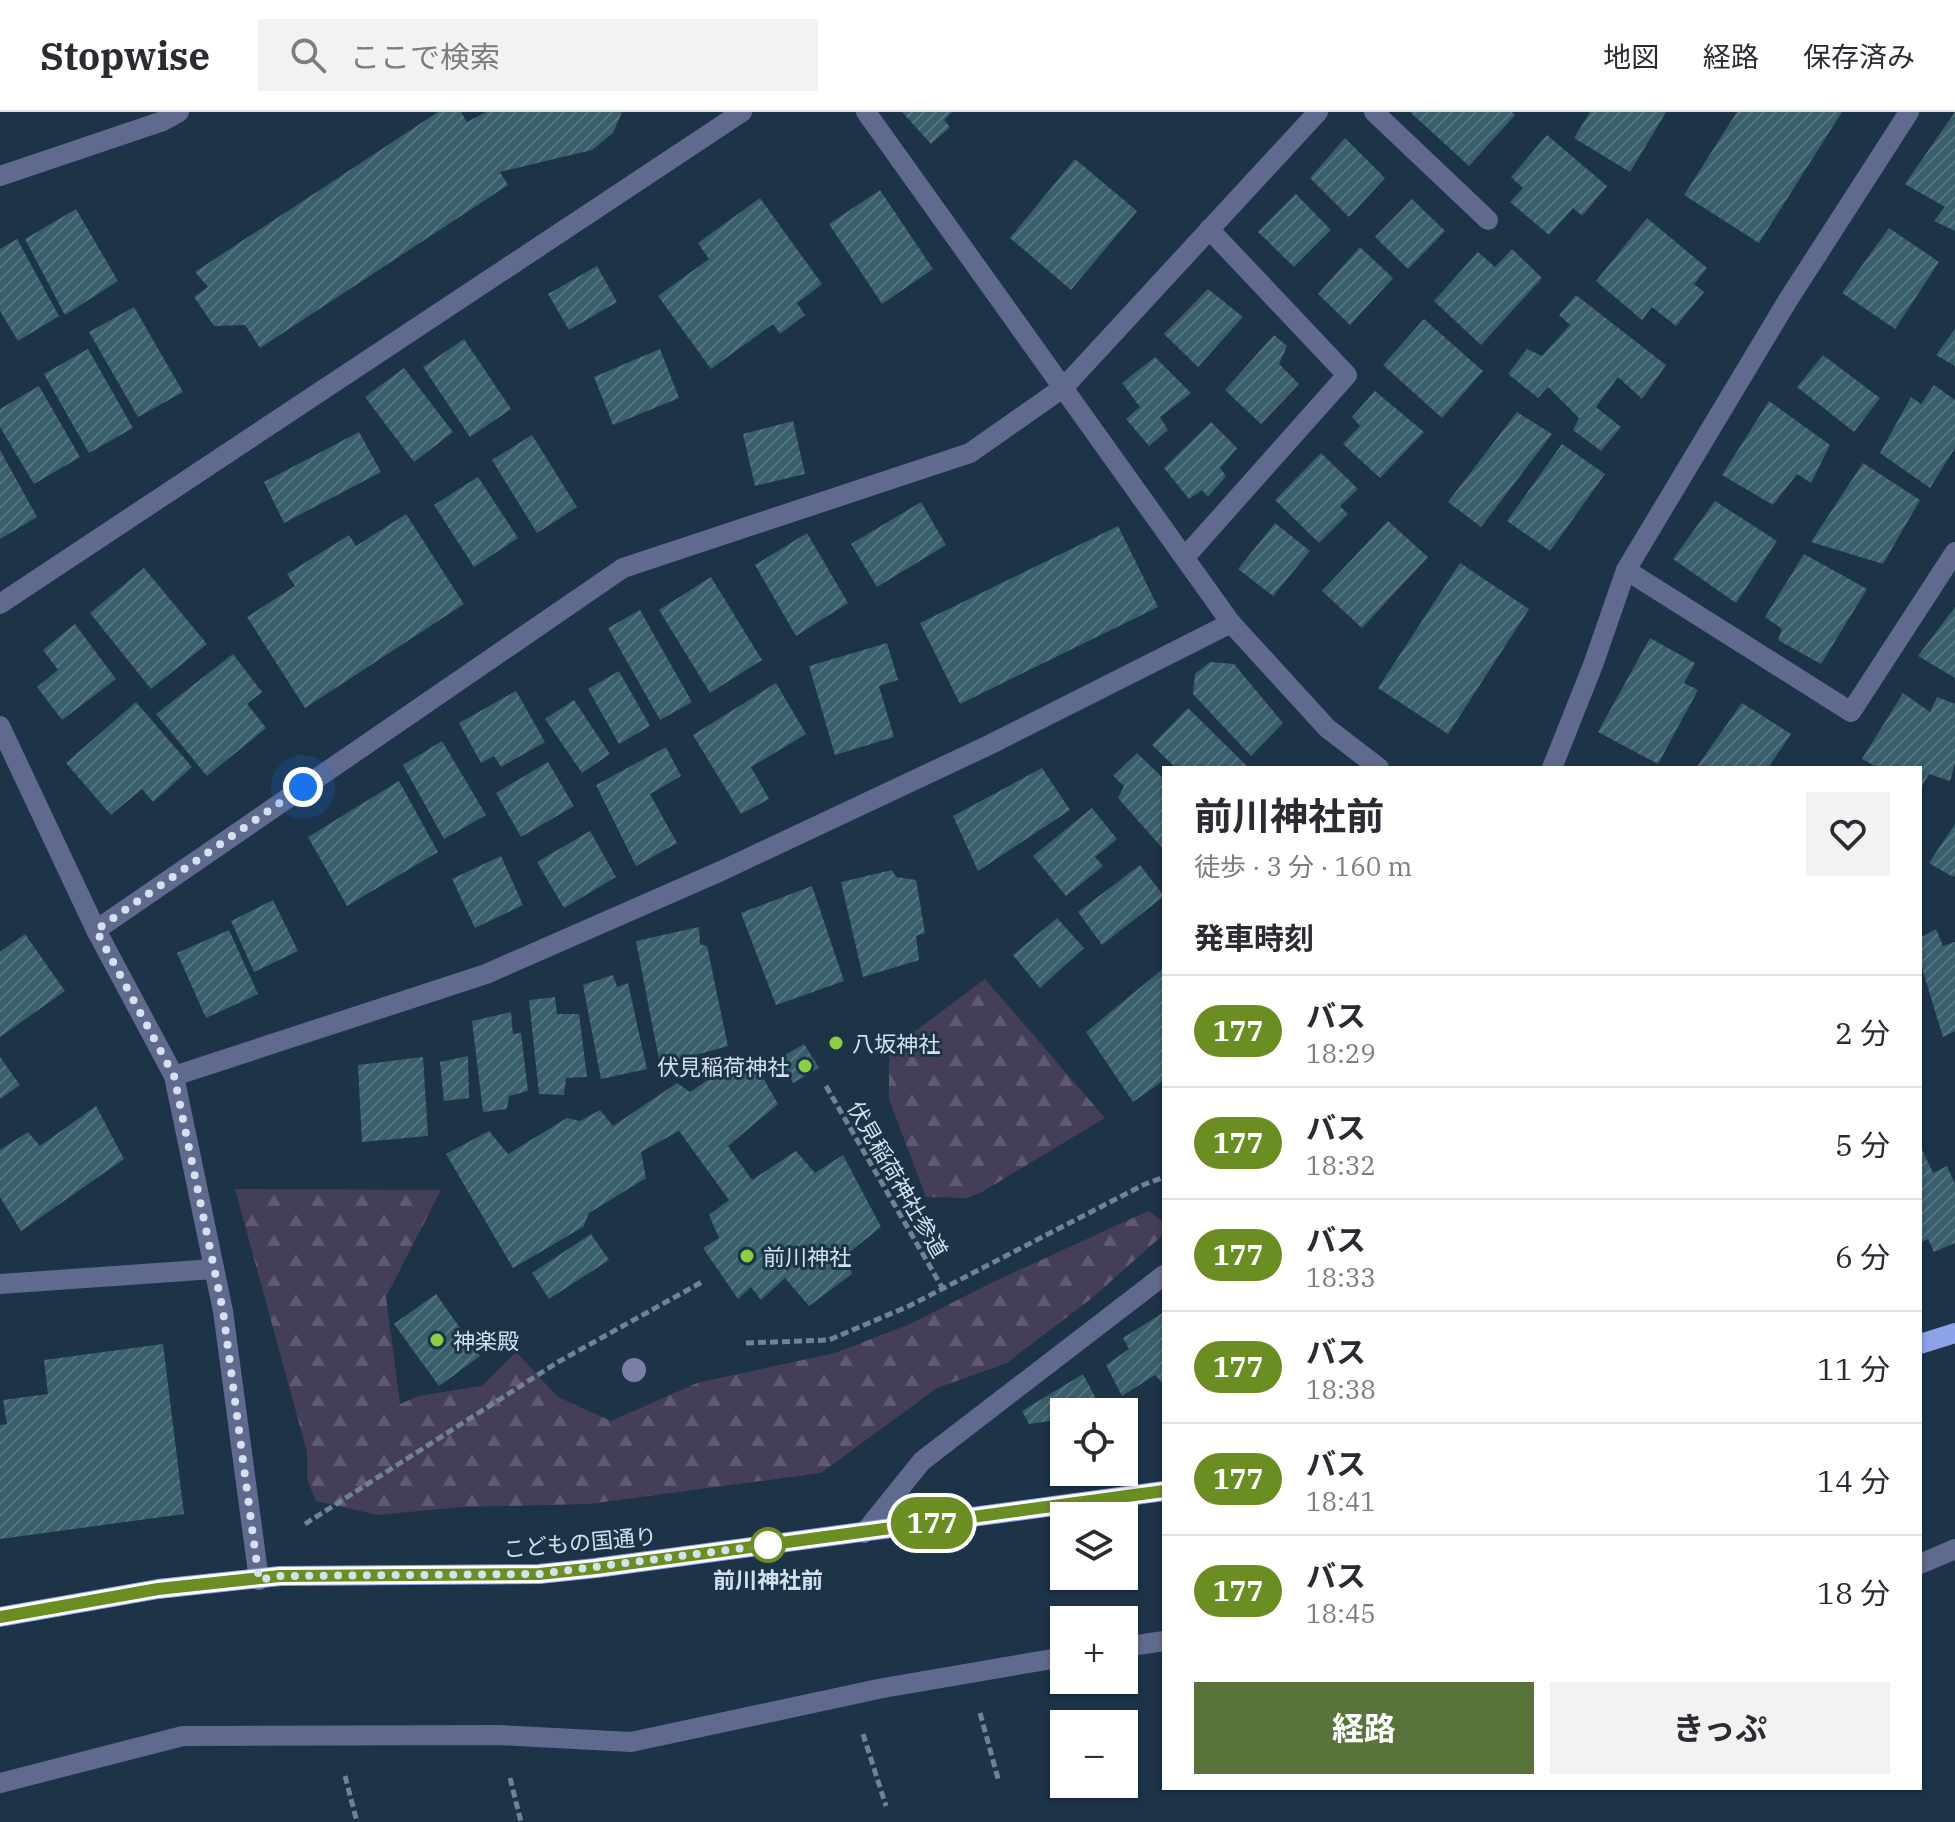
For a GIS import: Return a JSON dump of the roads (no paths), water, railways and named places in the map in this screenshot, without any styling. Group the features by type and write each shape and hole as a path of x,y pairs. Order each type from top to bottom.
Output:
{"main road":[{"path":"1922,1343 1955,1333"},
{"name":"こどもの国通り","path":"0,1617 158,1589 280,1576 539,1574 1162,1491"}],"street":[{"path":"0,176 163,121 179,112"},
{"path":"0,604 742,112"},
{"path":"866,112 1231,623 1327,728 1376,766"},
{"path":"96,930 623,568 970,453 1064,387 1318,112"},
{"path":"1374,112 1488,220"},
{"path":"1553,766 1626,570 1788,300 1909,112"},
{"path":"1185,557 1347,375 1209,229"},
{"path":"1626,570 1851,712 1955,552"},
{"path":"174,1076 486,974 721,871 961,758 1231,623"},
{"path":"0,726 96,930 174,1076 223,1311 259,1580"},
{"path":"0,1284 214,1269"},
{"path":"864,1533 922,1461 1162,1277"},
{"path":"1922,1563 1955,1549"},
{"path":"1138,1645 1162,1641"},
{"path":"0,1783 183,1736 478,1734 631,1742 851,1695 1050,1659"}],"place":[{"name":"八坂神社","path":"836,1043"},
{"name":"伏見稲荷神社","path":"805,1066"},
{"name":"前川神社","path":"747,1256"},
{"name":"神楽殿","path":"437,1340"},
{"name":"前川神社前","path":"768,1545"}]}
